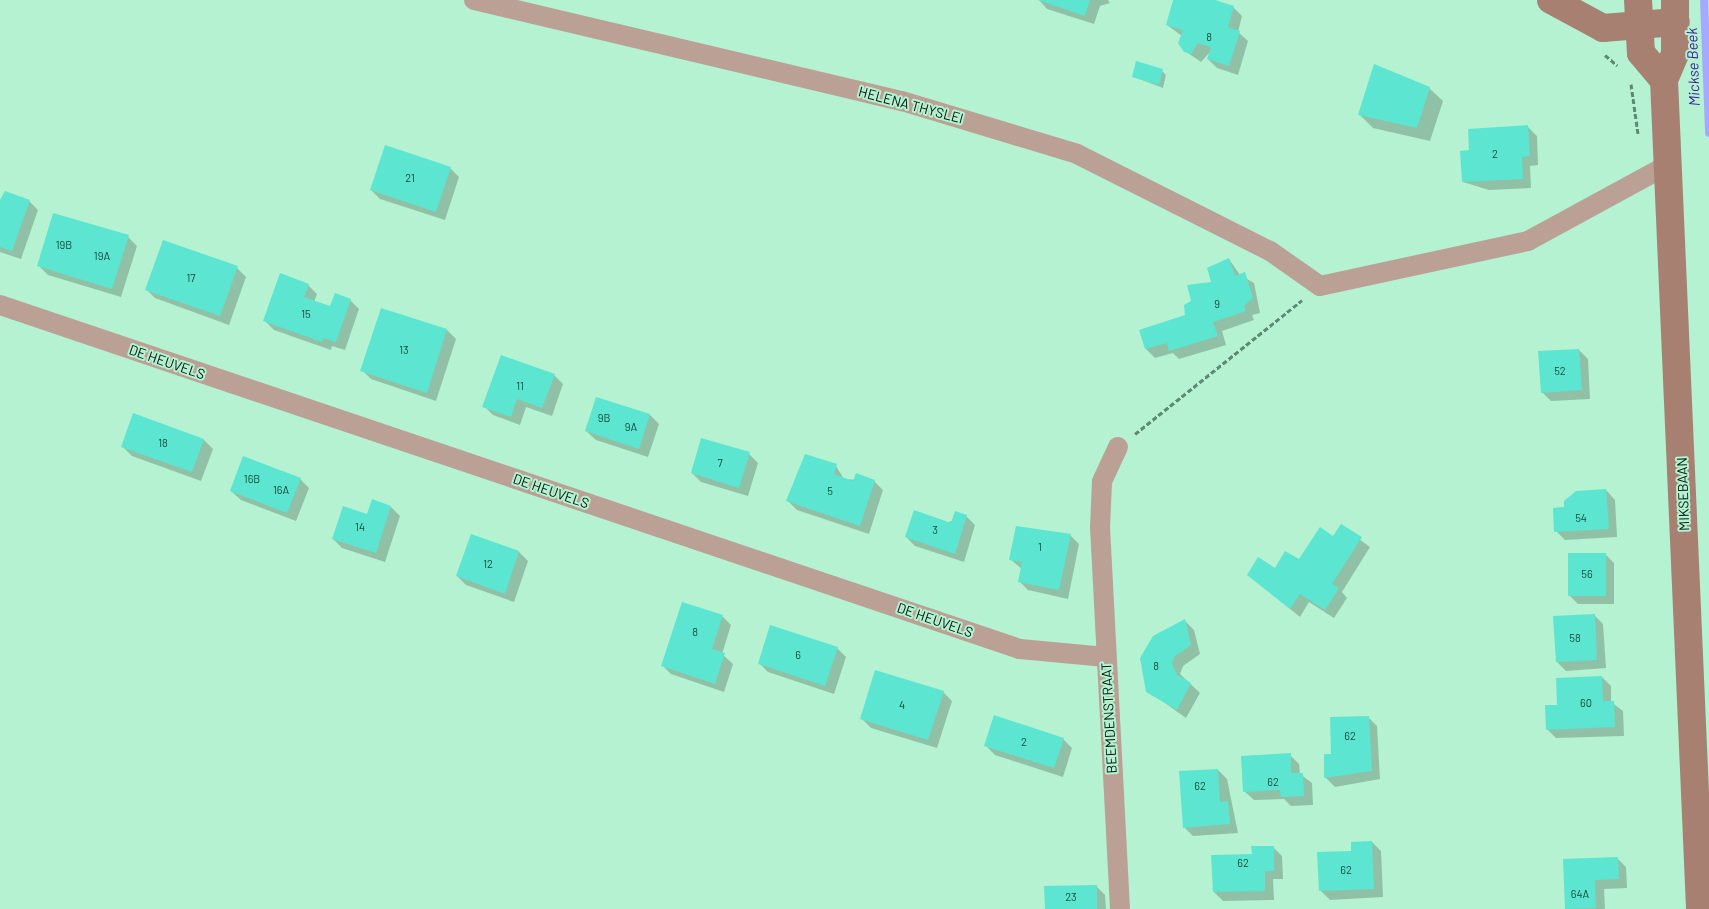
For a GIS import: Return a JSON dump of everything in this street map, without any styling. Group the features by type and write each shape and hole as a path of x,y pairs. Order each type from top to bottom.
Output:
{"street":[{"name":"HELENA THYSLEI","path":"474,0 902,101 1077,154 1270,251 1320,286"},
{"path":"1552,0 1603,28 1639,13 1676,11"},
{"name":"MIKSEBAAN","path":"1676,11 1675,54 1664,80 1671,163 1701,763 1700,909"},
{"path":"1639,13 1641,53 1664,80"},
{"path":"1320,286 1528,241 1671,163"},
{"name":"DE HEUVELS","path":"0,305 1020,649 1106,657"},
{"name":"BEEMDENSTRAAT","path":"1118,447 1102,482 1100,527 1120,909"}],"path":[{"path":"1118,447 1320,286"}],"building":[{"path":"1038,0 1090,0 1085,16"},
{"path":"1173,0 1215,0 1234,6 1228,27 1240,31 1229,66 1207,59 1211,47 1198,43 1191,54 1184,52 1178,43 1183,30 1166,25"},
{"path":"1136,61 1163,69 1159,85 1132,77"},
{"path":"1374,64 1430,87 1417,128 1358,115"},
{"path":"1528,125 1530,156 1522,157 1523,179 1462,182 1460,151 1469,150 1468,129"},
{"path":"385,145 451,167 436,212 370,190"},
{"path":"5,191 30,200 12,251 0,247 0,200"},
{"path":"53,213 129,235 112,289 37,266"},
{"path":"163,240 238,266 220,316 145,290"},
{"path":"1229,258 1235,276 1245,272 1253,298 1244,306 1246,311 1213,322 1218,336 1169,351 1167,343 1145,349 1139,330 1185,315 1184,305 1191,301 1187,285 1211,282 1207,268"},
{"path":"280,273 309,284 304,297 330,306 335,293 351,299 336,342 323,338 322,342 263,321"},
{"path":"381,308 447,329 427,393 360,371"},
{"path":"1579,349 1582,390 1541,393 1538,351"},
{"path":"501,355 555,374 542,408 517,399 511,417 482,407"},
{"path":"596,397 650,414 639,449 585,431"},
{"path":"133,413 204,439 192,472 121,447"},
{"path":"701,438 750,452 739,488 691,473"},
{"path":"805,454 837,464 834,474 853,481 856,473 875,480 860,526 786,501"},
{"path":"243,456 301,478 287,513 230,491"},
{"path":"1606,489 1609,529 1554,532 1553,508 1564,507 1564,501 1576,491"},
{"path":"372,499 391,506 376,553 332,539 343,506 367,514"},
{"path":"914,510 951,523 955,511 967,515 955,554 905,537"},
{"path":"1341,524 1362,537 1332,584 1339,588 1325,610 1300,594 1290,609 1247,575 1258,557 1275,568 1285,551 1299,559 1320,527 1333,536"},
{"path":"1016,526 1071,534 1059,590 1018,582 1022,562 1009,560"},
{"path":"471,534 519,551 505,594 456,576"},
{"path":"1568,553 1606,553 1606,596 1568,596"},
{"path":"682,602 723,615 712,649 725,653 715,684 661,666"},
{"path":"1595,614 1597,660 1556,662 1553,616"},
{"path":"1185,619 1191,645 1174,657 1172,664 1177,675 1191,683 1177,710 1146,692 1140,658 1153,636"},
{"path":"770,625 838,647 825,686 758,664"},
{"path":"875,670 944,691 928,740 860,719"},
{"path":"1602,676 1603,701 1614,701 1615,727 1546,730 1545,705 1557,705 1556,678"},
{"path":"994,715 1064,738 1054,768 984,746"},
{"path":"1369,716 1372,771 1324,778 1324,754 1331,754 1330,717"},
{"path":"1291,753 1291,773 1303,773 1304,796 1281,797 1280,790 1243,792 1241,756"},
{"path":"1218,769 1220,802 1228,801 1230,824 1183,828 1179,771"},
{"path":"1372,841 1374,889 1319,891 1317,852 1351,851 1351,842"},
{"path":"1251,846 1274,846 1274,871 1265,871 1265,891 1213,892 1211,855 1252,854"},
{"path":"1618,857 1619,879 1595,880 1596,908 1565,909 1563,859"},
{"path":"1097,885 1097,909 1045,909 1044,886"}],"waterway":[{"name":"Mickse Beek","path":"1704,0 1709,133"}]}
